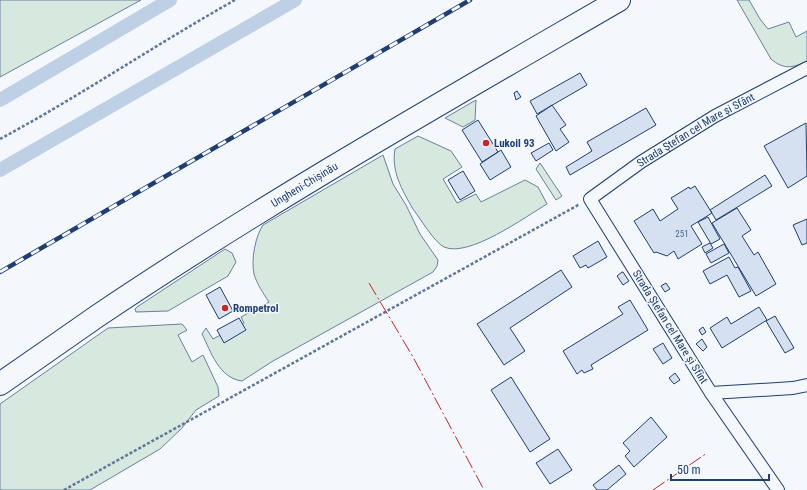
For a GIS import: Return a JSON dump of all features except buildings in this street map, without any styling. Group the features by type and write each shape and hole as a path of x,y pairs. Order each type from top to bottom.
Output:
{"highway":[{"name":"Ungheni-Chișinău","path":"0,384 97,317 240,225 379,140 619,0"}],"street":[{"name":"Strada Ștefan cel Mare și Sfânt","path":"590,199 641,162 715,116 807,68"},
{"name":"Strada Ștefan cel Mare și Sfînt","path":"590,199 711,393 793,388 807,385"},
{"path":"711,393 778,490"}],"path":[{"path":"0,139 37,119 169,37 234,0"},
{"path":"64,490 590,199"}],"shaded area":[{"path":"0,0 141,0 0,77"},
{"path":"737,0 749,0 760,19 768,29 789,22 796,37 807,31 807,61 789,67 780,65 771,59"},
{"path":"476,100 475,120 463,127 445,118"},
{"path":"418,136 451,151 462,167 443,179 457,203 476,194 481,202 525,180 538,187 547,204 482,242 468,247 455,249 444,247 432,235 413,209 401,187 396,173 394,157 395,149"},
{"path":"383,155 393,184 406,205 420,234 438,260 437,266 433,272 273,361 242,381 227,375 217,363 202,334 206,328 213,339 244,323 241,317 269,302 262,292 253,268 253,256 256,242 263,225"},
{"path":"540,163 562,196 556,200 536,169"},
{"path":"225,249 232,253 236,262 228,276 168,311 136,312 135,309 137,307"},
{"path":"182,324 187,330 178,335 192,362 203,355 218,387 219,396 196,410 182,428 160,449 90,490 0,490 0,404 108,328"}],"waterway":[{"path":"0,100 170,0"},
{"path":"0,170 295,0"}],"railway":[{"path":"0,272 470,0"}],"power":[{"path":"369,283 413,357 484,490"},
{"path":"653,490 707,453"}],"place":[{"name":"Lukoil 93","path":"486,143"},
{"name":"Rompetrol","path":"225,308"}]}
